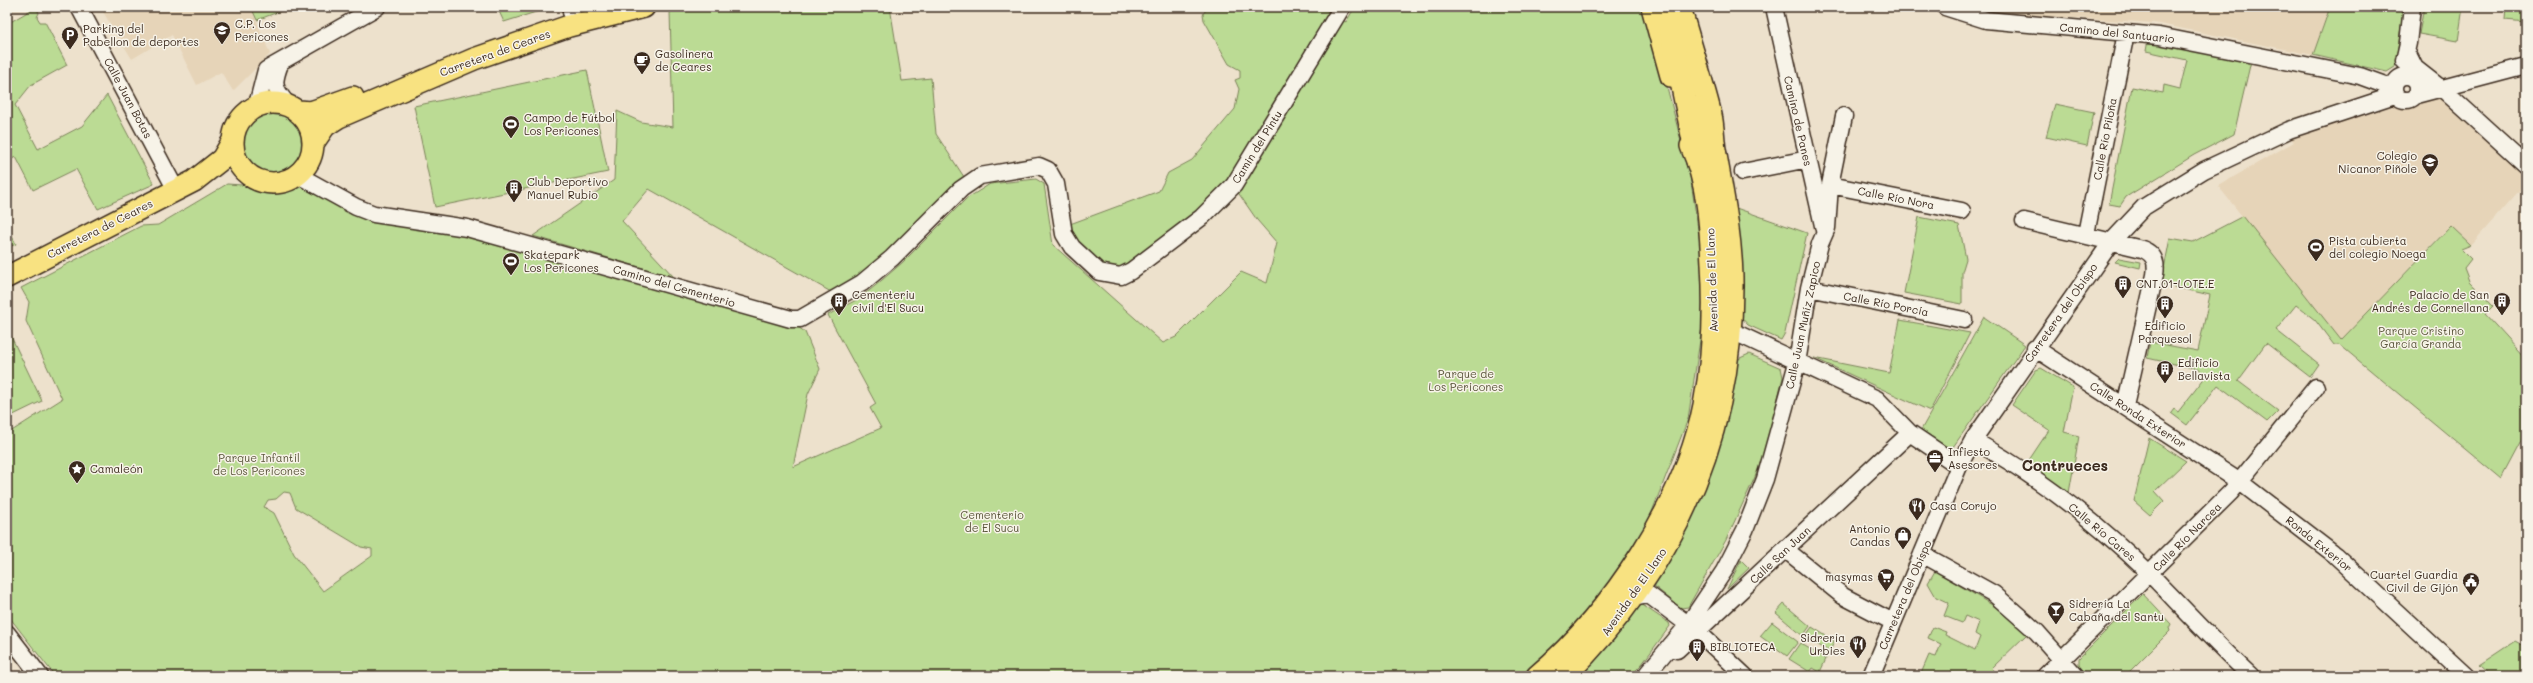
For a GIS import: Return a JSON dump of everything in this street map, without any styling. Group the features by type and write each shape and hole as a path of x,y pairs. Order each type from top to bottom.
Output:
{"highway":[{"path":"1666,9 1707,158"}],"main road":[{"name":"Carretera de Ceares","path":"314,142 326,126 339,117 474,59 569,26 644,7"},
{"name":"Carretera de Ceares","path":"293,108 311,112 333,106 466,46 578,9"},
{"path":"273,102 293,108 312,130 314,142 312,154 301,176 275,183 263,182 248,174 236,158 232,142 238,122 247,112 257,105 273,102"},
{"name":"Carretera de Ceares","path":"7,277 185,185 222,159 232,142"},
{"name":"Avenida de El Llano","path":"1565,676 1600,640 1667,546 1690,498 1708,448 1725,375 1730,330 1732,275 1728,221 1707,158"},
{"name":"Avenida de El Llano","path":"1537,676 1589,625 1637,589 1694,443 1704,406 1714,336 1714,301 1707,158"},
{"name":"Carretera de Ceares","path":"185,185 219,175 248,174"}],"street":[{"name":"Calle Juan Botas","path":"79,7 185,185"},
{"path":"257,105 268,66 377,7"},
{"name":"Camin del Pintu","path":"800,319 862,283 892,258 961,189 980,176 1039,166 1048,170 1056,184 1064,234 1072,246 1099,272 1121,276 1131,271 1202,217 1234,185 1342,7"},
{"name":"Camino de Panes","path":"1774,7 1825,234"},
{"name":"Camino del Santuario","path":"1945,7 1986,20 2159,36 2360,76 2407,83"},
{"path":"2412,7 2407,52 2407,83 2437,84 2526,165"},
{"name":"Calle Río Piloña","path":"2086,234 2124,43"},
{"path":"268,66 275,86 293,108"},
{"name":"Carretera del Obispo","path":"1871,676 1959,466 1973,440 2112,241 2144,207 2204,170 2289,130 2362,106 2407,83 2437,84 2526,66"},
{"path":"2360,76 2367,84 2368,93 2362,106"},
{"name":"Calle Juan Muñíz Zapico","path":"1693,629 1709,593 1745,530 1765,479 1797,363 1809,288 1820,244 1825,234 1830,185 1844,116"},
{"path":"1743,172 1808,159"},
{"name":"Camino del Cementerio","path":"301,176 356,207 374,214 467,228 721,300 791,319 800,319"},
{"name":"Calle Río Nora","path":"1830,185 1962,211"},
{"path":"2024,221 2086,234 2147,251 2156,262 2155,275 2125,406"},
{"name":"Calle Río Porcía","path":"1809,288 1964,320"},
{"path":"1730,330 1797,363 1877,399 1910,433 1959,466"},
{"name":"Calle Ronda Exterior","path":"2036,348 2240,482"},
{"name":"Calle Río Narcea","path":"2045,676 2150,574 2240,482 2316,386"},
{"name":"Calle San Juan","path":"1646,676 1693,629 1722,610 1910,433"},
{"name":"Calle Río Cares","path":"1973,440 2052,492 2097,526 2150,574 2251,676"},
{"name":"Ronda Exterior","path":"2240,482 2335,555 2466,676"},
{"path":"1786,550 1815,576 1843,596 1893,622"},
{"path":"1922,554 1994,594 2037,632 2076,676"},
{"path":"1637,589 1693,629 1745,676"},
{"path":"1709,593 1710,602 1722,610"},
{"path":"7,633 40,676"}],"shaded area":[{"name":"C.P. Los Pericones","path":"100,7 251,7 270,54 233,91 221,72 197,85 172,35 132,59"},
{"path":"1977,7 2330,7 2313,55 2155,23 2042,16 1992,11"},
{"path":"2440,94 2526,172 2526,183 2471,245 2450,226 2341,340 2218,186 2294,142 2289,136"}],"green space":[{"path":"36,7 39,13 37,17 40,22 45,22 67,65 31,85 15,105 38,149 82,126 107,95 154,184 98,209 76,169 33,190 16,157 7,161 7,24"},
{"path":"251,7 291,7 257,20"},
{"path":"497,7 552,7 504,22"},
{"path":"691,7 890,7 902,81 931,78 936,134 966,180 886,256 851,281 831,292 649,189 622,221 674,277 533,236 614,180 617,111 641,122 673,127 670,11"},
{"path":"1208,7 1321,7 1346,22 1355,7 1646,7 1690,175 1703,263 1702,327 1688,419 1648,522 1610,584 1573,629 1545,658 1522,676 55,676 7,614 7,434 62,399 26,321 29,302 21,288 141,226 158,225 227,184 242,185 269,194 286,191 303,183 354,212 467,231 791,322 805,332 820,369 808,394 793,467 881,428 870,408 876,404 828,315 860,298 875,286 903,262 966,199 990,184 1036,179 1044,184 1053,245 1163,343 1176,337 1241,272 1267,283 1277,243 1257,220 1228,178 1200,208 1122,269 1107,268 1073,238 1070,224 1159,191 1168,173 1192,160 1235,109 1239,89 1235,80 1240,78 1240,70 1229,64 1204,20 1203,14","holes":["284,492 290,493 296,508 361,547 372,549 372,556 323,591 294,554 274,513 264,507 268,500 276,499"]},
{"path":"2330,7 2404,7 2395,67 2387,72 2313,55"},
{"path":"2424,7 2463,7 2458,41 2419,34"},
{"path":"2506,7 2526,7 2526,22 2505,20"},
{"path":"2148,40 2251,61 2234,134 2194,155 2126,197 2120,206 2109,204 2132,87 2163,93 2164,85 2180,89 2187,60 2146,51"},
{"name":"Campo de Fútbol Los Pericones","path":"587,70 608,172 435,207 414,106"},
{"path":"2055,104 2094,112 2087,146 2046,137"},
{"path":"265,111 277,111 294,120 301,131 303,143 301,155 294,166 277,175 265,175 253,170 244,161 239,149 239,137 244,125 253,116"},
{"path":"1736,208 1807,233 1785,333 1781,340 1748,325 1741,317 1740,247"},
{"name":"Parque Cristino García Granda","path":"2243,216 2341,340 2451,226 2471,245 2461,249 2471,259 2464,268 2469,281 2493,306 2485,314 2526,359 2526,432 2501,479 2340,345 2334,345 2315,320 2296,305 2276,330 2319,364 2310,377 2266,343 2238,381 2278,411 2267,422 2218,385 2187,425 2171,413 2174,409 2178,412 2206,376 2197,369 2147,358 2150,342 2198,351 2210,295 2161,284 2170,238 2193,242"},
{"path":"1919,217 1959,225 1966,259 1962,272 1962,304 1904,293"},
{"path":"7,227 16,244 7,248"},
{"path":"2119,258 2141,262 2140,268 2115,262"},
{"path":"1984,317 2025,345 1953,447 1945,447 1921,430"},
{"path":"1900,320 1970,333 1930,411 1814,358 1889,373"},
{"path":"7,328 42,401 7,418"},
{"path":"1749,354 1781,368 1783,377 1765,451 1755,477 1726,540 1688,607 1681,608 1655,587 1654,579 1736,363 1740,358"},
{"path":"2041,368 2073,387 2064,432 2079,436 2069,493 2027,463 2049,430 2012,405 2036,370"},
{"path":"2149,438 2186,461 2155,491 2164,501 2150,515 2134,501"},
{"path":"1741,560 1749,568 1727,589"},
{"path":"1935,571 2004,612 2027,634 1992,668 1998,676 1920,676 1929,655 1936,657 1941,644 1928,638 1933,627 1946,632 1945,635 1975,650 1980,637 1975,634 1979,622 1965,616 1962,623 1944,616 1949,603 1936,597 1928,583"},
{"path":"2143,594 2171,624 2169,628 2170,631 2125,676 2088,676 2079,666 2079,658"},
{"path":"1641,604 1669,623 1670,626 1642,664 1630,676 1577,676 1599,656"},
{"path":"1784,604 1810,626 1803,636 1776,613"},
{"path":"1772,622 1798,642 1787,656 1760,636"},
{"path":"1812,627 1834,641 1830,652 1805,637"},
{"path":"2515,641 2526,647 2526,676 2491,676 2479,665"},
{"path":"1800,643 1826,659 1820,672 1813,668 1810,672 1789,659"}],"place":[{"name":"C.P. Los Pericones","path":"222,45"},
{"name":"Parking del Pabellon de deportes","path":"70,50"},
{"name":"Gasolinera de Ceares","path":"642,75"},
{"name":"Campo de Fútbol Los Pericones","path":"511,139"},
{"name":"Colegio Nicanor Piñole","path":"2430,177"},
{"name":"Club Deportivo Manuel Rubio","path":"514,203"},
{"name":"Pista cubierta del colegio Noega","path":"2316,262"},
{"name":"Skatepark Los Pericones","path":"511,276"},
{"name":"CNT.01-LOTE.E","path":"2123,299"},
{"name":"Cementeriu civil d'El Sucu","path":"839,316"},
{"name":"Palacio de San Andrés de Cornellana","path":"2502,316"},
{"name":"Edificio Parquesol","path":"2165,319"},
{"name":"Edificio Bellavista","path":"2165,384"},
{"name":"Infiesto Asesores","path":"1935,473"},
{"name":"Camaleón","path":"77,484"},
{"name":"Casa Corujo","path":"1917,521"},
{"name":"Antonio Candas","path":"1903,550"},
{"name":"masymas","path":"1886,592"},
{"name":"Cuartel Guardia Civil de Gijón","path":"2471,596"},
{"name":"Sidrería La Cabaña del Santu","path":"2056,625"},
{"name":"Sidreria Urbies","path":"1858,659"},
{"name":"BIBLIOTECA","path":"1697,662"}],"district":[{"name":"Contrueces","path":"2065,466"}],"park label":[{"name":"Parque de Los Pericones","path":"1466,380"},
{"name":"Parque Infantil de Los Pericones","path":"259,464"},
{"name":"Cementerio de El Sucu","path":"992,521"}]}
